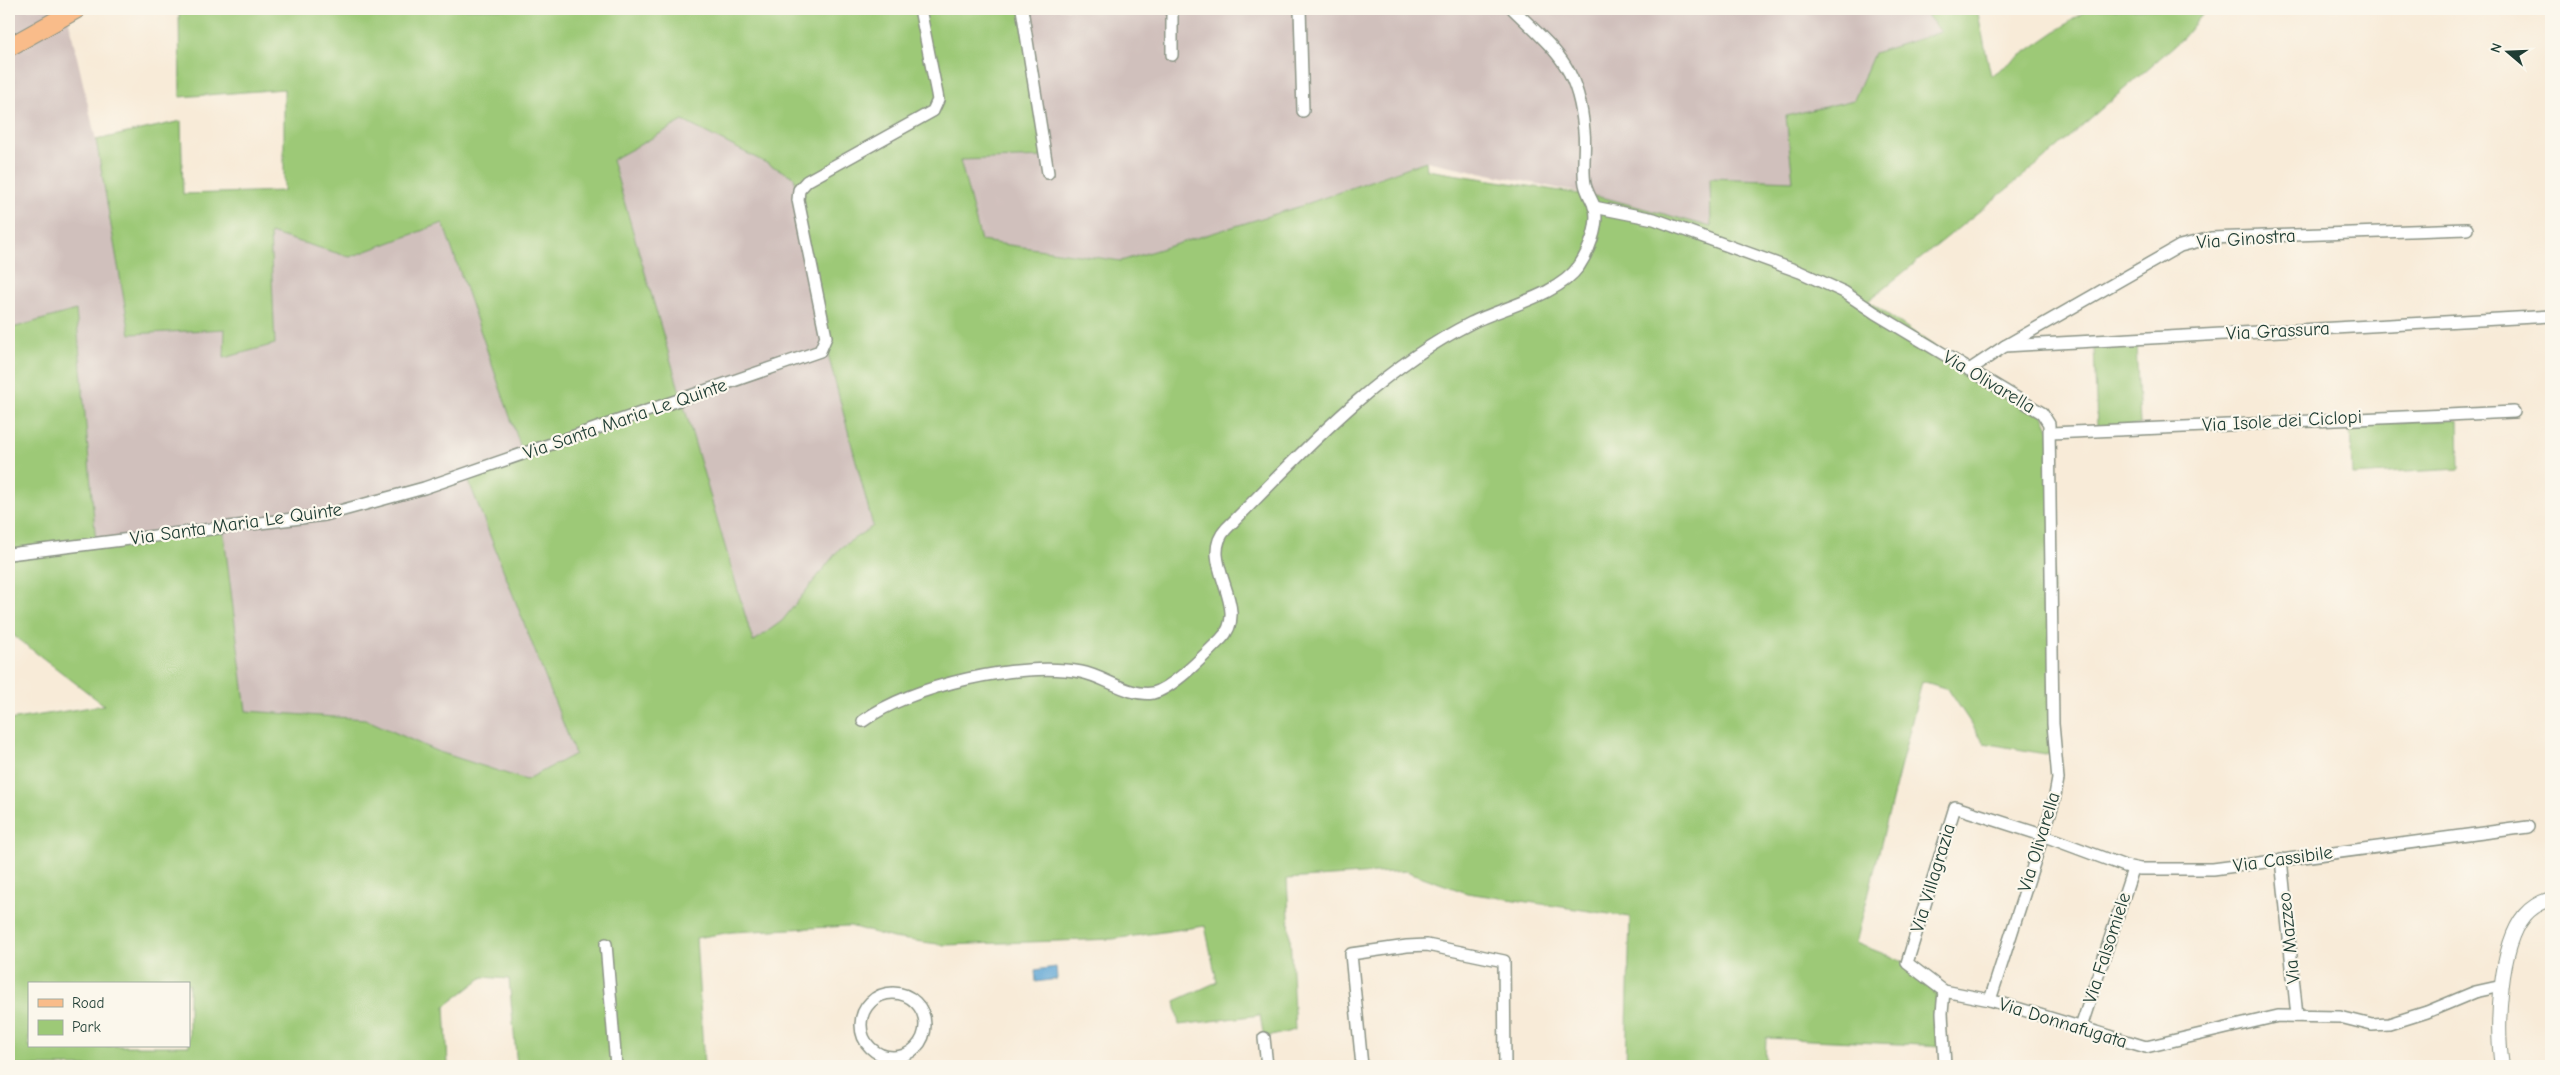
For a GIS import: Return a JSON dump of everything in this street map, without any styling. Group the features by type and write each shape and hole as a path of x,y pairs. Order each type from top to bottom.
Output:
{"main road":[{"path":"9,47 77,9"}],"street":[{"name":"Via Santa Maria Le Quinte","path":"9,554 325,515 424,488 820,351 826,337 798,200 799,190 807,180 933,111 938,100 920,9"},
{"path":"1022,9 1048,173"},
{"path":"1172,9 1172,55"},
{"path":"1300,9 1303,111"},
{"path":"863,721 907,696 958,682 1014,672 1059,670 1080,672 1142,693 1154,692 1167,687 1221,639 1229,626 1231,609 1217,552 1218,542 1224,532 1320,436 1399,369 1464,327 1541,293 1569,278 1579,267 1588,251 1595,222 1594,207 1585,184 1584,132 1580,101 1573,78 1557,52 1513,9"},
{"name":"Via Olivarella","path":"1594,207 1654,219 1800,272 1844,292 1968,370 2042,413 2049,424 2053,724 2058,779 2054,801 1990,1000"},
{"name":"Via Ginostra","path":"1968,370 2006,346 2172,251 2195,241 2211,238 2467,229"},
{"name":"Via Grassura","path":"2006,346 2551,316"},
{"name":"Via Isole dei Ciclopi","path":"2050,434 2514,412"},
{"name":"Via Villagrazia","path":"1944,991 1907,963 1955,808 2042,835"},
{"name":"Via Cassibile","path":"2042,835 2133,869 2213,869 2528,827"},
{"name":"Via Mazzeo","path":"2281,859 2297,1016"},
{"name":"Via Falsomiele","path":"2081,1027 2133,869"},
{"path":"2502,1066 2498,1031 2502,986 2513,941 2521,921 2536,906 2551,899"},
{"path":"606,944 616,1066"},
{"path":"1362,1066 1351,954 1427,945 1504,961 1505,1066"},
{"name":"Via Donnafugata","path":"1944,991 1990,1000 2146,1047 2278,1016 2340,1017 2372,1025 2388,1024 2427,1012 2480,991 2502,986"},
{"path":"1944,991 1942,1013 1945,1066"},
{"path":"895,992 905,994 921,1007 926,1028 917,1047 889,1062 871,1048 865,1040 861,1021 869,1003 885,993 895,992"},
{"path":"1264,1038 1267,1066"}],"shaded area":[{"path":"9,9 66,9 96,140 130,334 225,329 224,358 275,344 270,233 350,257 443,223 523,454 467,474 575,754 526,780 436,751 365,719 246,711 223,528 96,543 76,311 9,329"},
{"path":"1024,9 1922,9 1941,32 1875,53 1854,100 1786,116 1794,181 1711,228 1605,198 1426,161 1298,207 1121,261 981,241 960,160 1045,156"},
{"path":"683,121 794,177 873,526 840,548 782,621 753,642 612,160"}],"green space":[{"path":"179,9 1022,9 1045,157 960,160 981,241 1121,261 1298,207 1426,161 1427,170 1605,198 1711,227 1710,178 1793,181 1786,116 1854,100 1874,53 1941,32 1922,9 1977,9 1991,76 2088,9 2207,9 2183,38 2039,163 1868,301 1969,370 2042,413 2051,433 2056,756 1984,743 1948,689 1922,681 1856,943 1907,963 1944,991 1944,1046 1766,1038 1765,1066 1626,1066 1630,917 1467,893 1406,871 1287,879 1295,1030 1264,1038 1260,1015 1179,1025 1175,1001 1217,982 1205,926 1113,939 945,945 893,938 850,926 732,932 696,938 704,1066 517,1066 509,979 483,977 445,1006 448,1066 9,1066 9,720 104,705 9,632 9,329 76,310 96,543 223,528 246,711 365,719 436,751 526,780 575,754 466,474 523,454 443,223 350,257 270,233 275,344 224,358 225,329 130,334 96,140 181,121 183,194 284,191 284,89 180,97","holes":["683,121 794,177 825,343 873,526 840,548 782,621 753,642 612,160"]},
{"path":"2136,344 2140,425 2097,427 2094,347"},
{"path":"2458,420 2459,469 2352,475 2350,424"}],"water":[{"path":"1056,967 1057,979 1036,982 1035,970"}]}
